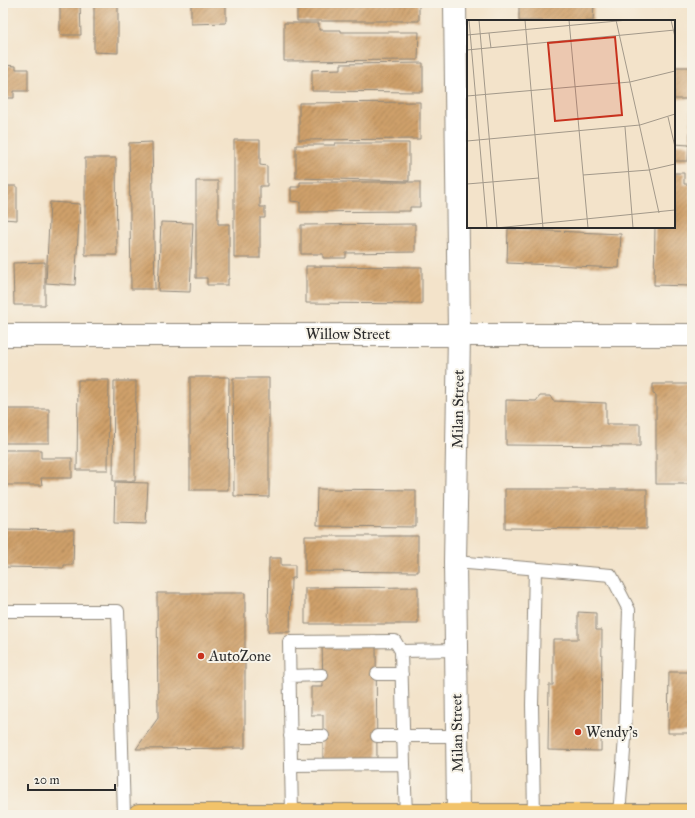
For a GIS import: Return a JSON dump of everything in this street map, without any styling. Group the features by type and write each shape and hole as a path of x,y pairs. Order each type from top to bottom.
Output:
{"main road":[{"path":"140,815 692,815"}],"street":[{"name":"Milan Street","path":"455,3 459,334 455,562 458,814"},
{"name":"Willow Street","path":"3,336 459,334 692,335"}],"lane":[{"path":"455,562 611,575 630,610 625,738 619,815"},
{"path":"534,814 532,706 535,569"},
{"path":"3,611 118,611 124,815"},
{"path":"292,814 288,642 395,641 401,650 406,814"},
{"path":"401,650 456,650"},
{"path":"289,676 322,674"},
{"path":"377,674 402,674"},
{"path":"290,736 323,736"},
{"path":"377,736 457,736"},
{"path":"291,765 404,764"}],"building":[{"path":"60,3 80,3 81,35 60,35"},
{"path":"94,3 118,3 118,53 94,52"},
{"path":"191,3 226,3 226,23 191,24"},
{"path":"310,3 419,3 419,21 297,21 297,8 310,8"},
{"path":"519,3 594,3 593,20 519,20"},
{"path":"655,3 690,3 690,5 655,5"},
{"path":"284,23 319,23 319,30 341,30 341,32 419,32 418,60 284,61"},
{"path":"423,63 423,92 312,91 312,70 341,69 341,64"},
{"path":"3,65 16,66 16,69 28,69 28,91 14,91 14,98 3,98"},
{"path":"675,67 691,67 690,99 675,99"},
{"path":"420,102 420,139 299,140 299,103"},
{"path":"690,106 692,106 692,140 690,140"},
{"path":"234,140 260,140 260,165 267,166 267,186 260,186 260,207 265,207 265,218 260,218 260,258 234,258"},
{"path":"152,142 155,289 131,289 129,143"},
{"path":"335,143 409,143 409,181 296,178 296,145 335,145"},
{"path":"675,144 689,145 688,161 675,161"},
{"path":"85,158 116,158 117,255 85,255"},
{"path":"675,173 684,173 684,184 690,184 690,202 692,202 691,286 654,285 655,228 675,228"},
{"path":"196,181 218,181 218,224 229,224 228,285 207,285 207,278 196,278"},
{"path":"300,182 420,182 420,207 410,207 410,211 300,212 300,202 291,201 291,187 300,187"},
{"path":"3,186 17,186 17,220 3,219"},
{"path":"50,202 80,204 75,285 46,283"},
{"path":"161,222 193,223 190,292 158,291"},
{"path":"415,224 415,252 346,253 346,258 323,258 323,254 301,254 301,225"},
{"path":"508,229 621,234 619,268 507,263"},
{"path":"45,262 45,305 14,305 13,263"},
{"path":"306,266 422,267 422,304 306,303"},
{"path":"190,377 229,377 228,490 190,490"},
{"path":"233,378 269,378 269,497 234,496"},
{"path":"78,380 109,380 108,470 77,470"},
{"path":"114,381 136,381 135,481 113,481"},
{"path":"653,384 692,384 691,484 656,484 656,395 653,394"},
{"path":"540,396 550,396 553,401 606,403 606,424 640,424 640,446 506,445 506,400 536,401"},
{"path":"3,409 49,409 49,443 3,443"},
{"path":"3,450 41,450 41,458 72,458 72,478 41,478 42,485 3,485"},
{"path":"115,482 148,483 146,524 114,523"},
{"path":"317,489 416,490 416,527 316,526"},
{"path":"505,489 647,489 647,529 505,528"},
{"path":"3,529 74,530 73,565 64,565 64,568 3,567"},
{"path":"305,536 418,536 418,572 305,571"},
{"path":"269,558 281,558 281,565 295,565 295,578 291,578 290,632 268,632"},
{"path":"418,587 418,624 305,624 305,588"},
{"name":"AutoZone","path":"157,593 245,593 245,748 136,749 158,718"},
{"path":"578,612 596,613 596,630 602,630 601,751 548,750 549,685 553,685 553,639 578,639"},
{"path":"322,644 376,644 377,759 323,759 323,715 311,715 311,687 323,687"},
{"path":"669,672 692,672 692,733 668,733"}],"place":[{"name":"AutoZone","path":"201,656"},
{"name":"Wendy's","path":"578,732"}]}
